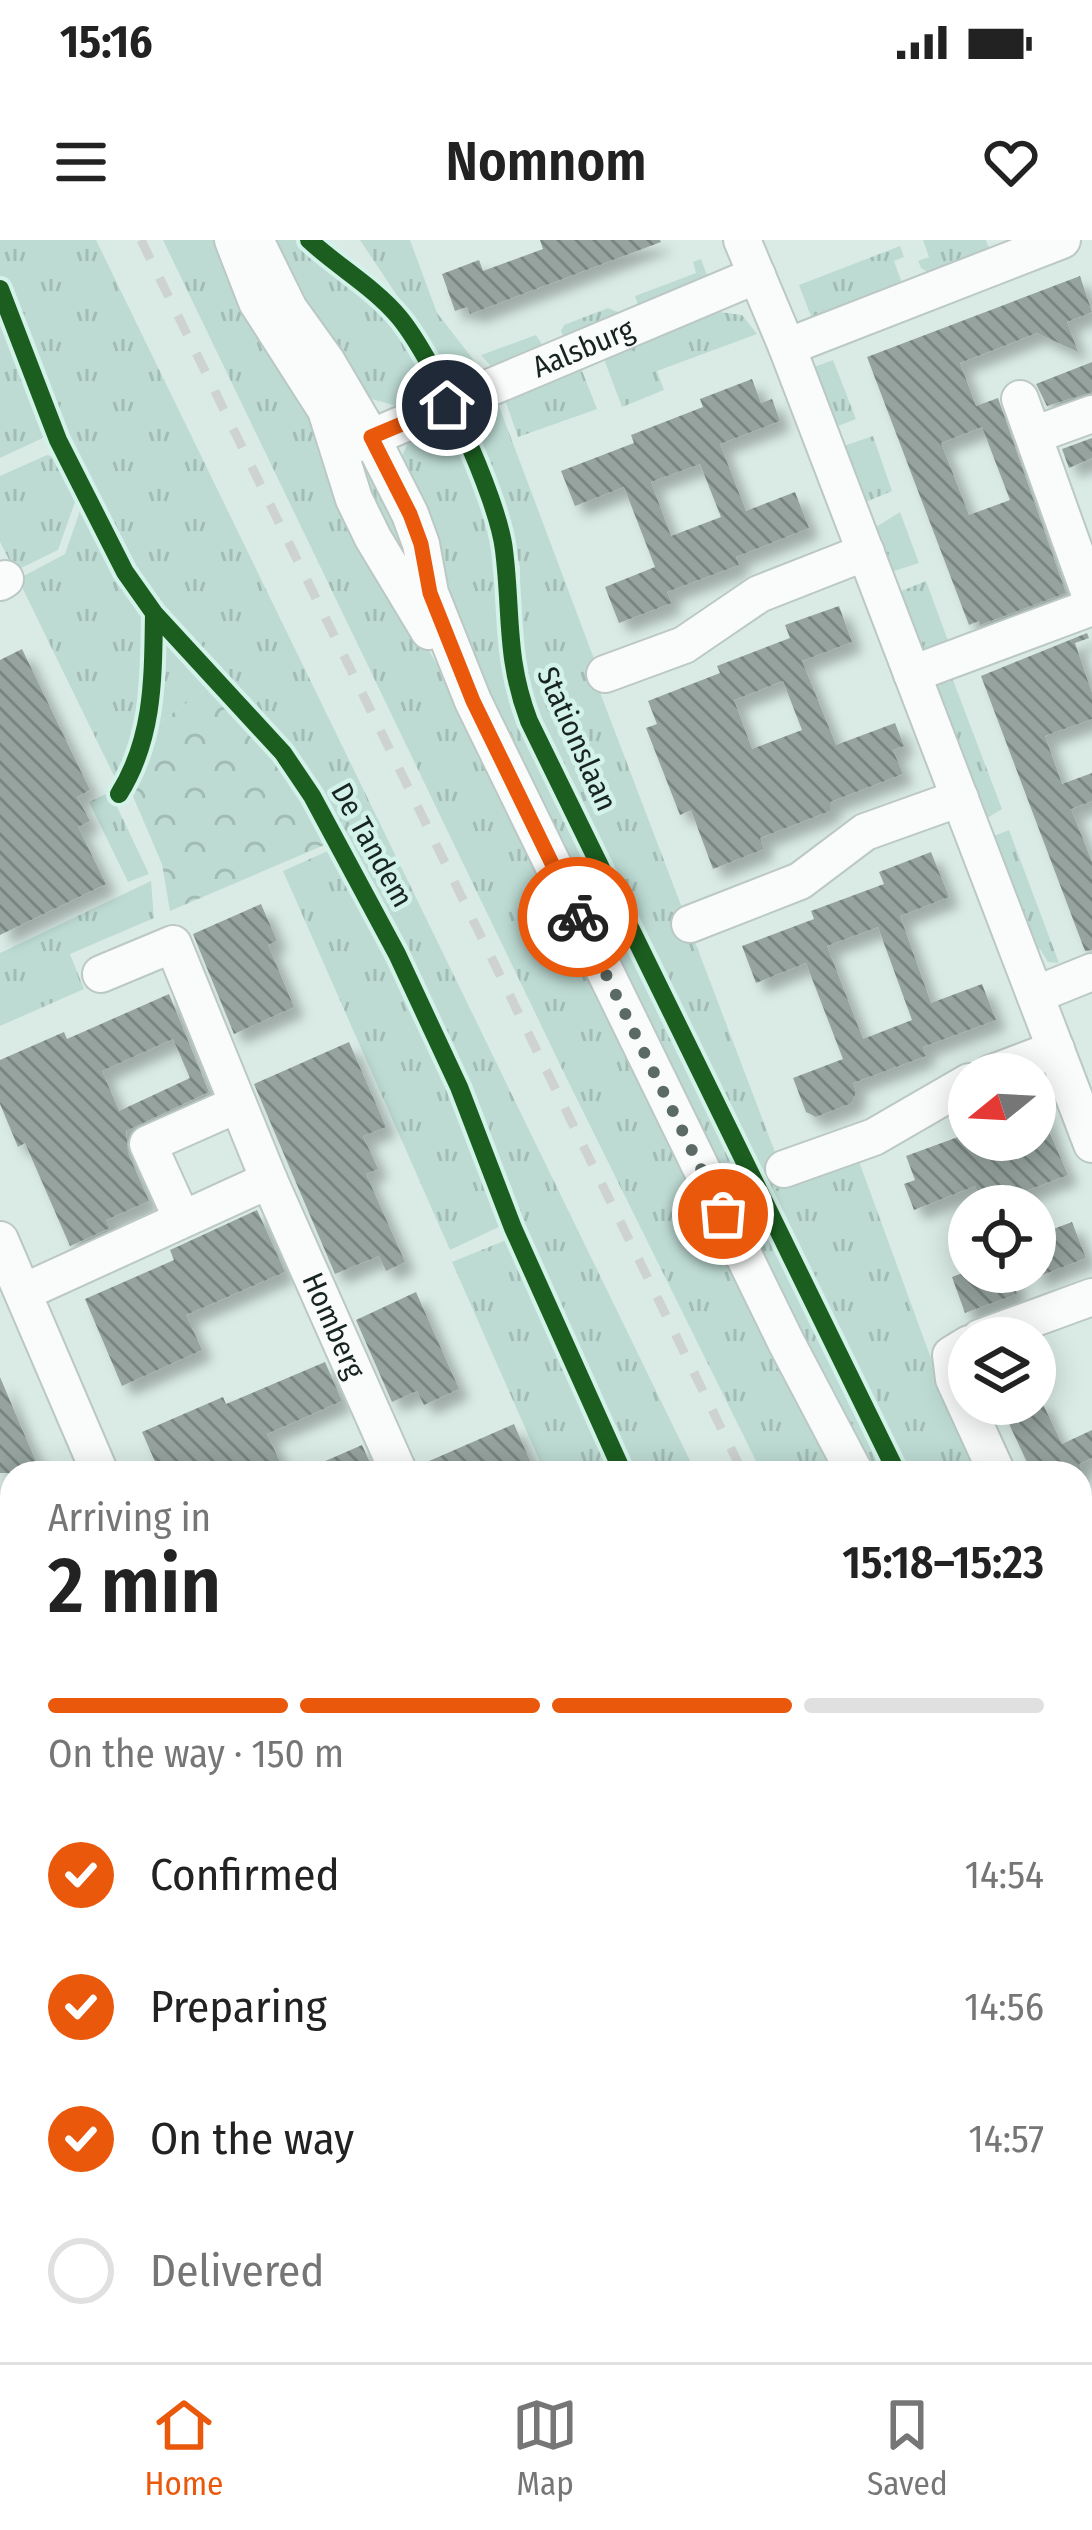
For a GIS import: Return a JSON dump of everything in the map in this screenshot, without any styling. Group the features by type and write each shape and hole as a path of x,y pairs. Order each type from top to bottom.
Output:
{"street":[{"path":"233,240 273,332 307,375 326,410 356,444"},
{"path":"255,240 289,309 327,362 356,444 354,499 473,701 849,1461"},
{"path":"742,240 787,346 1092,1144"},
{"path":"787,346 1063,240"},
{"name":"Aalsburg","path":"356,444 757,275"},
{"path":"912,674 1092,603 1021,399"},
{"path":"1034,434 1092,414"},
{"path":"605,674 685,645 759,594 866,553"},
{"path":"690,924 800,881 866,832 960,798"},
{"name":"Homberg","path":"101,974 173,944 269,1180 394,1461"},
{"path":"1035,995 1092,972"},
{"path":"1045,1053 1056,1049"},
{"path":"784,1169 874,1137 948,1094"},
{"path":"182,1219 148,1144 238,1103"},
{"path":"24,1292 269,1180"},
{"path":"0,1240 94,1461"},
{"path":"1037,1317 1092,1297"},
{"path":"976,1425 992,1461"}],"green space":[{"path":"0,240 96,240 690,1461 626,1461 517,1225 428,1009 348,840 284,739 140,582 47,399 0,275"},
{"path":"163,240 223,240 297,373 403,604 455,697 827,1461 756,1461"},
{"path":"264,240 298,240 376,303 404,337 434,396 401,407 364,397"},
{"path":"360,240 410,240 437,313 483,372 459,380 448,372"},
{"path":"923,240 986,240 992,256 936,277 918,261 929,257"},
{"path":"900,246 904,257 894,261 904,289 814,324 799,285"},
{"path":"701,259 708,278 640,311 635,296 696,273 693,262"},
{"path":"608,308 618,312 621,320 566,342 561,331 564,325"},
{"path":"706,308 709,316 720,312 742,315 757,334 657,371 664,390 622,407 602,354"},
{"path":"0,321 47,436 0,458"},
{"path":"536,335 545,349 495,371 481,355"},
{"path":"833,360 856,419 833,428 809,369"},
{"path":"579,363 597,409 518,437 503,394"},
{"path":"496,398 599,672 598,687 786,1181 857,1156 948,1394 948,1425 963,1425 981,1461 901,1461 536,725 521,678 520,567 461,413"},
{"path":"445,421 492,521 501,657 514,706 883,1461 867,1461 847,1425 465,650 399,462 409,441"},
{"path":"873,436 892,491 861,504 838,448"},
{"path":"47,455 58,458 76,499 58,550 15,571 0,542 0,476"},
{"path":"373,463 430,617 359,470"},
{"path":"82,505 127,591 146,612 142,724 118,784 18,579 65,554"},
{"path":"900,512 919,563 888,573 871,530"},
{"path":"926,581 950,646 920,658 896,593"},
{"path":"160,630 212,685 156,725"},
{"path":"948,667 1002,809 982,821 927,676"},
{"path":"212,685 275,757 329,843 170,911 162,864 132,794 156,725"},
{"path":"110,792 149,874 128,882 89,802"},
{"path":"1009,830 1059,963 1048,962 1040,949 1032,952 989,838"},
{"path":"332,849 390,957 505,1224 450,1250 283,871"},
{"path":"151,881 154,918 70,954 84,989 0,1026 0,953"},
{"path":"511,1238 610,1461 540,1461 452,1262"}],"building":[{"path":"540,240 661,242 470,314 467,307 455,311 442,274 479,260 483,271 543,249"},
{"path":"1080,276 1092,312 1067,322 1078,352 1037,333 960,363 976,406 998,398 1066,593 969,625 867,357","holes":["982,427 1010,500 969,515 941,443"]},
{"path":"1092,362 1092,392 1047,406 1036,384"},
{"path":"752,379 761,403 772,399 780,421 720,444 746,511 795,492 809,528 736,557 739,565 667,592 672,603 619,623 605,587 655,567 624,487 575,506 561,471 634,443 631,435 703,407 700,399","holes":["700,464 721,517 671,536 651,482"]},
{"path":"1092,438 1092,458 1069,468 1062,449"},
{"path":"839,606 852,642 802,661 836,745 895,723 904,746 893,750 903,774 830,802 830,811 760,838 764,849 713,869 691,810 680,815 646,728 657,724 648,701 720,673 717,666 790,638 785,625","holes":["783,681 802,730 752,749 734,700"]},
{"path":"1087,633 1089,638 1075,643 1092,693 1092,719 1045,736 1062,784 1092,773 1092,801 1071,809 1092,862 1092,950 1085,951 981,676"},
{"path":"22,649 90,790 77,797 90,821 78,827 106,884 0,935 0,660"},
{"path":"931,852 949,897 900,916 931,1003 982,984 996,1020 923,1047 926,1056 853,1083 852,1103 816,1117 806,1112 793,1078 843,1059 806,963 756,983 742,946 814,919 811,911 884,884 879,872","holes":["878,927 912,1020 863,1039 827,946"]},
{"path":"261,904 277,941 268,945 294,1007 234,1034 193,934"},
{"path":"169,994 209,1092 126,1131 128,1153 149,1201 106,1220 110,1228 70,1246 25,1143 18,1147 0,1104 0,1060 64,1032 67,1039","holes":["173,1039 190,1078 119,1111 102,1071"]},
{"path":"349,1042 386,1127 363,1136 378,1169 366,1174 405,1262 386,1271 379,1256 335,1274 254,1084"},
{"path":"948,1141 948,1161 1056,1161 1056,1147 1068,1175 1041,1185 948,1185 948,1197 914,1210 904,1184 915,1180 906,1156"},
{"path":"257,1210 285,1272 186,1315 202,1350 122,1386 85,1299 174,1260 170,1250"},
{"path":"1072,1222 1086,1258 1056,1270 1056,1228"},
{"path":"416,1292 459,1389 424,1405 417,1391 392,1402 356,1320"},
{"path":"958,1293 1017,1293 1017,1294 965,1313"},
{"path":"325,1362 342,1401 267,1434 279,1461 155,1461 142,1432 223,1397 226,1404"},
{"path":"0,1377 36,1461 0,1461"},
{"path":"514,1424 530,1461 429,1461"},
{"path":"1010,1425 1053,1425 1062,1444 1092,1430 1092,1458 1026,1461"},
{"path":"362,1445 369,1461 325,1461"}],"railway":[{"path":"141,240 737,1461"}],"cycle path":[{"name":"Stationslaan","path":"309,240 399,317 462,429 499,526 513,656 529,721 891,1461"},
{"name":"De Tandem","path":"0,289 58,440 125,572 154,613 283,753 312,796 397,954 459,1087 513,1228 618,1461"},
{"path":"119,794 145,729 154,613"}],"way so far":[{"path":"578,917 723,1214"}],"route":[{"path":"447,405 371,437 410,514 430,593 473,701 578,917"}]}
